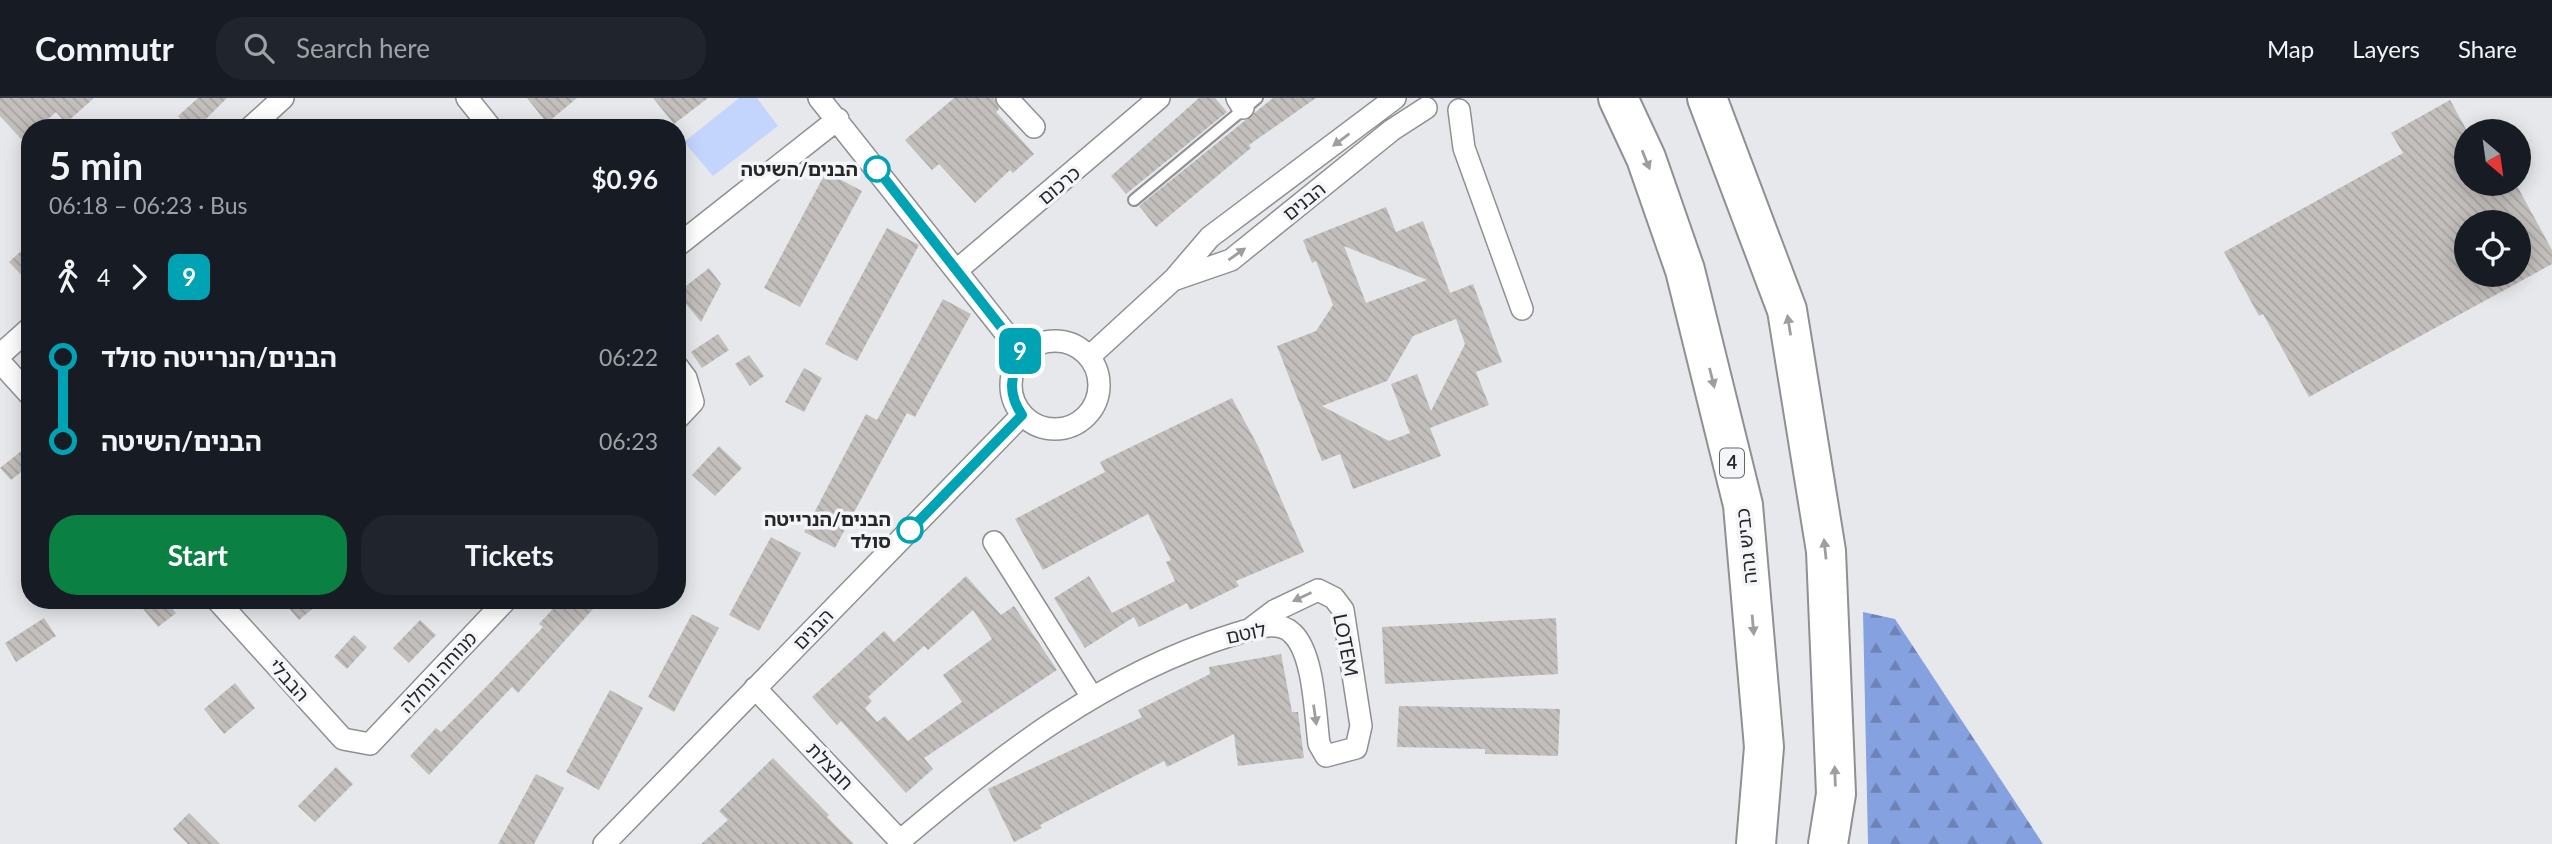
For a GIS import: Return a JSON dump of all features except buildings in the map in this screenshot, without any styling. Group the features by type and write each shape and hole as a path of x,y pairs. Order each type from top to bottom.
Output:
{"highway":[{"name":"כביש גהה","path":"1618,98 1646,158 1685,270 1743,505 1764,747 1756,844"},
{"path":"1707,98 1787,310 1826,551 1836,794 1828,844"}],"street":[{"path":"260,119 283,98"},
{"path":"467,98 484,119"},
{"path":"819,98 1023,355"},
{"path":"1007,98 1034,127"},
{"name":"כרכום","path":"957,270 1159,98"},
{"name":"הבנים","path":"1089,357 1174,279 1210,237 1395,98"},
{"path":"1421,103 1437,113 1466,104 1464,148 1522,309"},
{"name":"הבנים","path":"1174,279 1231,260 1392,130 1421,103"},
{"path":"686,239 838,119"},
{"path":"0,355 21,336"},
{"path":"1064,342 1089,357 1096,370 1099,385 1096,400 1089,413 1078,422 1063,428 1048,429 1022,415 1015,404 1011,378 1023,355 1034,346 1064,342"},
{"path":"0,362 21,385"},
{"path":"686,380 693,402 686,409"},
{"name":"הבנים","path":"604,844 1022,415"},
{"path":"994,542 1093,697"},
{"name":"LOTEM","path":"1249,630 1274,611 1318,590 1334,598 1343,610 1361,726 1356,748"},
{"name":"הבבלי","path":"225,609 343,739 370,744"},
{"name":"מנוחה ונחלה","path":"370,744 498,609"},
{"name":"לוטם","path":"902,842 986,768 1093,697 1151,666 1264,625 1290,630 1305,648 1319,744 1326,756 1356,748"},
{"name":"חבצלת","path":"755,688 902,842"}],"lane":[{"path":"1135,200 1246,101"}],"shaded area":[{"path":"739,98 757,98 778,126 713,176 686,144 686,140"}],"green space":[{"path":"1863,612 1895,619 2043,844 1868,844"}],"bus line":[{"name":"9","path":"877,169 1023,355 1011,378 1011,391 1022,415 910,530"}],"place":[{"name":"הבנים/השיטה","path":"877,169"},
{"name":"הבנים/הנרייטה סולד","path":"910,530"}]}
